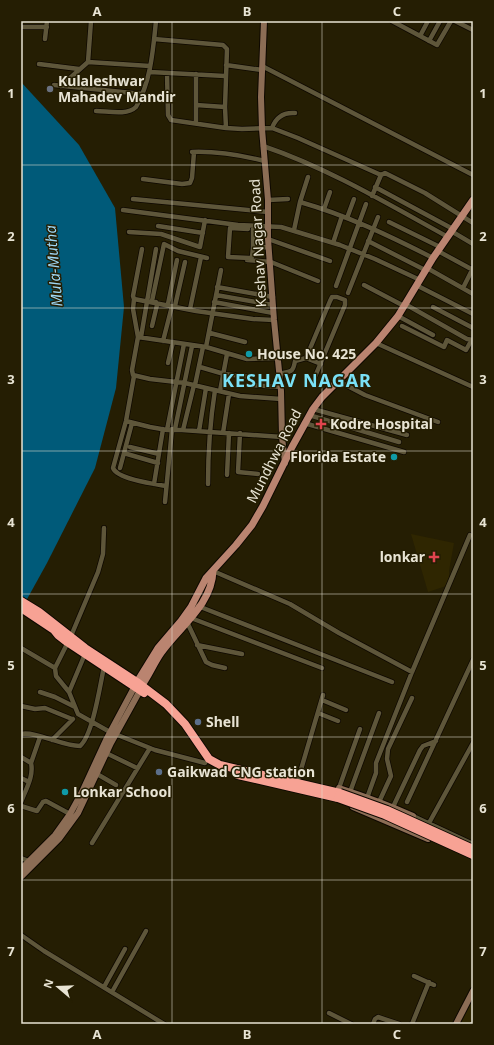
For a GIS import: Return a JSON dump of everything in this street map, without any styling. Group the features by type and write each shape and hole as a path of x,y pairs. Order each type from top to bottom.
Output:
{"highway":[{"path":"21,597 37,615"},
{"path":"21,602 54,630 61,632 85,654 104,667 138,686 162,706 180,727 205,763 218,770 336,793 473,855"},
{"path":"21,608 37,615"},
{"path":"21,615 37,615"},
{"path":"69,639 85,648 166,704 185,724 209,759 220,765 296,782 336,793 387,810 473,849"}],"main road":[{"name":"Mundhwa Road","path":"138,686 158,648 193,604 206,578 214,571 252,525 272,490 311,412 322,397 376,343 398,316 433,258 472,203"},
{"name":"Mundhwa Road","path":"138,686 162,653 200,607 213,579 214,571"}],"street":[{"path":"45,39 47,21"},
{"path":"61,86 88,62 91,21"},
{"path":"96,111 130,112 136,107 150,72 156,21"},
{"name":"Keshav Nagar Road","path":"264,21 260,97 268,200 268,239 271,262 273,313 281,387 282,437 285,463"},
{"path":"392,21 436,44 439,44 451,21"},
{"path":"420,36 428,21"},
{"path":"429,41 440,21"},
{"path":"455,21 473,30"},
{"path":"23,27 47,27"},
{"path":"154,40 223,45 227,48 225,107 226,128"},
{"path":"88,62 150,66"},
{"path":"40,64 80,69"},
{"path":"226,65 262,68 473,175"},
{"path":"150,72 226,76"},
{"path":"167,73 169,118 176,122 196,123 226,128 272,128 381,175 383,173 389,175 425,193 461,217 473,223"},
{"path":"196,74 196,123"},
{"path":"54,85 142,94"},
{"path":"196,105 225,107"},
{"path":"272,128 274,121 283,114 288,112 295,113"},
{"path":"264,146 296,158 372,196 451,232"},
{"path":"143,179 182,184 190,183 192,178 193,152 213,151 232,153 265,161"},
{"path":"372,196 381,175"},
{"path":"294,230 300,202 308,177"},
{"path":"376,187 473,244"},
{"path":"324,209 330,192"},
{"path":"133,199 268,212"},
{"path":"268,200 288,199"},
{"path":"333,242 354,199"},
{"path":"300,202 345,217 433,258"},
{"path":"336,286 366,204"},
{"path":"123,210 238,225 281,227 294,230 333,242 363,254 418,282 473,314"},
{"path":"348,293 378,217"},
{"path":"129,232 161,234 198,247 201,246 205,220"},
{"path":"389,222 473,269 463,288"},
{"path":"158,226 203,233"},
{"path":"230,228 250,229 253,248 252,257 250,258 228,257 230,228"},
{"path":"268,239 330,261"},
{"path":"168,246 170,240"},
{"path":"368,241 473,294"},
{"path":"152,326 157,305 154,302 164,244 178,251 207,258"},
{"path":"253,248 269,247"},
{"path":"139,337 133,309 133,296 142,249"},
{"path":"156,249 147,301 132,370 134,376 126,421 113,465 114,470 120,475 166,486"},
{"path":"190,309 201,257"},
{"path":"172,305 178,260"},
{"path":"245,260 271,262 318,281"},
{"path":"163,340 185,262"},
{"path":"184,430 205,347 210,333 214,302 221,270"},
{"path":"152,271 159,273"},
{"path":"217,286 273,297"},
{"path":"364,286 472,340 466,350 447,340 444,347 402,326"},
{"path":"216,295 273,305"},
{"path":"306,358 332,297 345,300 345,305 314,378"},
{"path":"134,299 213,313 274,320"},
{"path":"214,302 273,313"},
{"path":"433,307 473,328"},
{"path":"398,316 433,335"},
{"path":"210,333 245,342"},
{"path":"139,337 205,347 247,359 278,358"},
{"path":"168,363 173,342"},
{"path":"376,343 473,387"},
{"path":"154,484 159,454 184,344"},
{"path":"165,502 174,429 192,346"},
{"path":"208,484 209,432 218,391 224,374 227,354"},
{"path":"279,374 291,371 294,369 295,361 306,358 321,364"},
{"path":"200,367 224,374 251,377"},
{"path":"134,376 185,383 229,394 281,399"},
{"path":"243,383 244,376"},
{"path":"338,381 365,395 438,422"},
{"path":"252,385 281,387"},
{"path":"199,431 206,388"},
{"path":"223,433 229,394"},
{"path":"311,412 407,435"},
{"path":"311,412 400,442"},
{"path":"126,421 165,429 282,437"},
{"path":"120,468 132,423"},
{"path":"304,424 404,452"},
{"path":"227,475 229,433"},
{"path":"240,434 238,472 258,474"},
{"path":"130,447 159,454"},
{"path":"127,454 158,463"},
{"path":"104,528 103,554 98,572 55,668 56,676 69,692 78,714 112,733 150,748 205,763"},
{"path":"367,798 376,773 376,763 412,672 470,535"},
{"path":"214,571 290,604 339,633 412,672"},
{"path":"193,604 392,682"},
{"path":"189,620 197,645 206,662 225,668"},
{"path":"189,620 322,668"},
{"path":"197,645 242,654"},
{"path":"21,649 22,648 55,668"},
{"path":"69,692 85,654"},
{"path":"407,802 473,660"},
{"path":"21,734 29,734 68,745 80,746 87,738 92,722 104,667"},
{"name":"Mundhwa Road","path":"21,877 70,814 138,686"},
{"path":"40,692 55,697 75,707"},
{"path":"296,782 323,698 346,710"},
{"path":"379,802 391,776 387,759 388,749 412,698"},
{"path":"21,706 36,709 45,708 72,719"},
{"path":"350,792 379,713"},
{"path":"52,740 78,714"},
{"path":"318,714 338,721"},
{"path":"360,728 336,793 336,801 473,858"},
{"name":"Mundhwa Road","path":"21,869 32,862 59,839 70,825 78,813 97,774 106,753 112,733"},
{"path":"21,802 29,782 32,767 30,763 40,737"},
{"path":"393,807 420,750 423,746 436,741"},
{"path":"429,823 473,742"},
{"path":"92,843 150,748"},
{"path":"106,753 137,768"},
{"path":"21,757 30,763"},
{"path":"97,774 116,785"},
{"path":"21,778 29,782"},
{"path":"336,793 350,792 393,807 473,844"},
{"path":"21,806 37,811 46,801 70,814"},
{"path":"407,830 414,816"},
{"path":"21,858 32,862"},
{"path":"112,992 146,931"},
{"path":"21,935 164,1024"},
{"path":"104,987 125,949"},
{"path":"414,976 434,985"},
{"path":"412,1024 429,982"},
{"path":"456,1024 473,990"},
{"path":"330,1013 351,1024"},
{"path":"373,1024 375,1019 378,1017 398,1024"}],"shaded area":[{"name":"lonkar","path":"411,534 454,543 449,571 449,585 428,592"},
{"path":"473,996 473,1024 458,1024"}],"water":[{"name":"Mula-Mutha","path":"21,82 79,145 115,208 124,307 116,388 95,468 47,563 21,610"}],"railway":[{"path":"470,1024 473,1017"}],"place":[{"name":"Kulaleshwar Mahadev Mandir","path":"50,89"},
{"name":"House No. 425","path":"249,354"},
{"name":"Kodre Hospital","path":"321,424"},
{"name":"Florida Estate","path":"394,457"},
{"name":"lonkar","path":"434,557"},
{"name":"Shell","path":"198,722"},
{"name":"Gaikwad CNG station","path":"159,772"},
{"name":"Lonkar School","path":"65,792"}],"district":[{"name":"KESHAV NAGAR","path":"297,381"}]}
